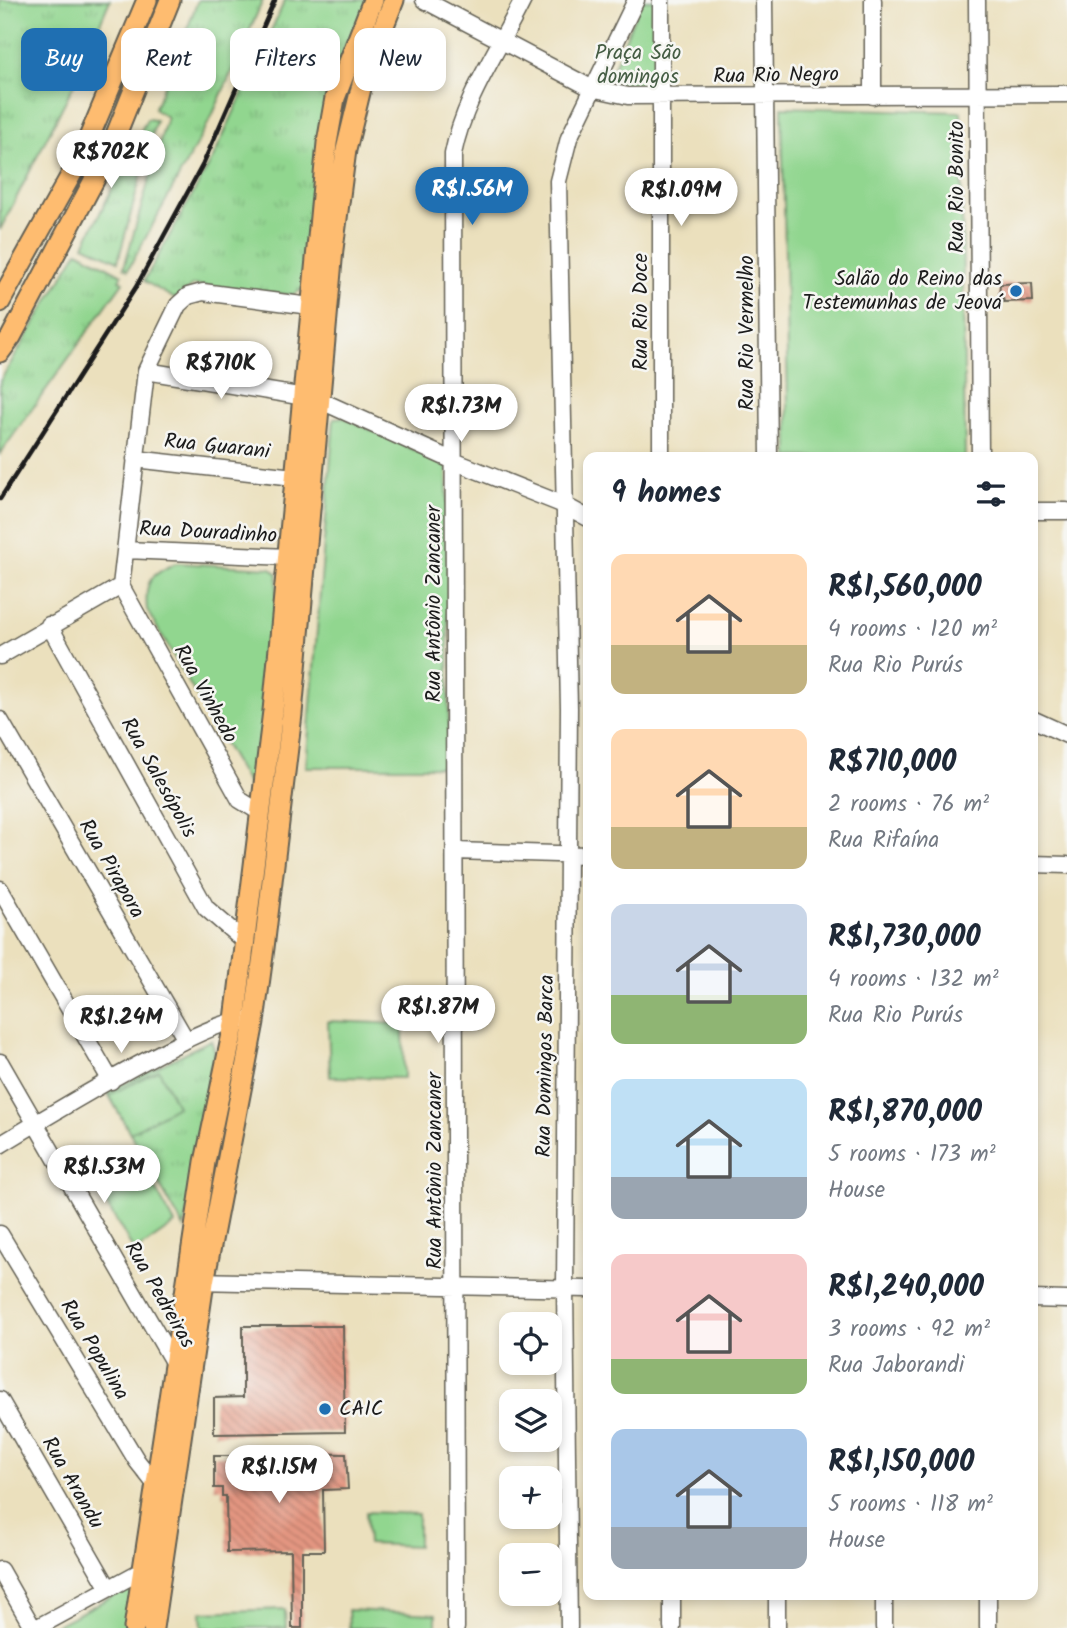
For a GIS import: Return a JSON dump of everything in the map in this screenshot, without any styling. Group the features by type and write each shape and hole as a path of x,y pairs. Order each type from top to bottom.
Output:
{"main road":[{"path":"0,302 80,159 147,0"},
{"path":"0,352 11,337 109,152 170,0"},
{"path":"244,1021 244,941 261,813 283,712 288,557 294,477 311,397 310,306 335,98 373,0"},
{"path":"153,1628 196,1281 205,1162 244,1021 283,712 311,397 332,249 353,112 394,0"},
{"path":"134,1628 176,1367 196,1281"}],"street":[{"name":"Rua Rio Negro","path":"424,0 591,88 628,96 767,98 1067,94"},
{"name":"Rua Antônio Zancaner","path":"456,1628 456,462 453,154 464,112 523,0"},
{"name":"Rua Domingos Barca","path":"569,1628 565,1288 569,854 558,181 569,138 636,0"},
{"name":"Rua Rio Doce","path":"661,452 662,0"},
{"name":"Rua Rio Vermelho","path":"764,0 769,452"},
{"path":"873,0 873,96"},
{"name":"Rua Rio Bonito","path":"977,0 980,452"},
{"path":"0,656 49,625 121,586 146,371 168,322 188,296 203,292 310,306"},
{"path":"146,371 311,397 583,515"},
{"name":"Rua Guarani","path":"135,459 294,477"},
{"path":"1038,511 1067,511"},
{"name":"Rua Douradinho","path":"126,550 288,557"},
{"name":"Rua Vinhedo","path":"121,586 240,800 261,813"},
{"name":"Rua Salesópolis","path":"49,625 206,908 244,941"},
{"name":"Rua Pirapora","path":"0,720 186,1040"},
{"path":"1038,722 1067,735"},
{"path":"455,851 583,855"},
{"path":"1038,864 1067,865"},
{"path":"0,889 111,1081"},
{"path":"0,1145 186,1040 244,1021"},
{"name":"Rua Pedreiras","path":"0,1062 176,1367"},
{"name":"Rua Populina","path":"0,1234 137,1461 156,1485"},
{"path":"196,1281 583,1289"},
{"path":"1038,1299 1067,1300"},
{"name":"Rua Arandu","path":"0,1400 108,1587"},
{"path":"0,1570 35,1628 143,1570"},
{"path":"672,1600 672,1628"},
{"path":"777,1600 777,1628"},
{"path":"884,1600 884,1628"},
{"path":"988,1600 988,1628"}],"green space":[{"path":"0,0 110,0 98,28 21,28 21,91 70,91 0,230"},
{"path":"198,0 263,0 251,28 230,28 230,75 212,116 128,270 124,267 167,117 154,109 162,91 216,91 216,28 188,28"},
{"path":"285,0 369,0 354,28 344,55 340,78 340,28 272,28"},
{"name":"Praça São domingos","path":"641,0 657,0 662,90 635,89 609,79"},
{"path":"244,91 338,91 303,289 292,295 193,285 175,299 144,281 213,158"},
{"path":"782,107 961,112 965,452 789,452"},
{"path":"147,119 156,120 118,261 84,245"},
{"path":"78,251 122,275 119,280 123,282 0,454 0,381"},
{"path":"343,417 447,465 449,767 306,767 334,418"},
{"path":"176,563 271,568 278,574 259,789 253,791 248,785 147,610 147,592 151,580 160,571"},
{"path":"328,1021 403,1024 404,1078 330,1077"},
{"path":"211,1040 215,1052 207,1083 208,1116 184,1228 107,1092"},
{"path":"159,1070 177,1106 130,1133 109,1095"},
{"path":"137,1156 175,1224 135,1252 93,1182"},
{"path":"366,1512 418,1514 418,1546 368,1544"},
{"path":"130,1587 134,1590 129,1628 51,1628"},
{"path":"285,1609 286,1628 202,1628 201,1612"},
{"path":"348,1610 436,1614 436,1628 349,1628"}],"building":[{"name":"Salão do Reino das Testemunhas de Jeová","path":"1032,283 1033,301 1004,302 1003,298 999,298 1000,284"},
{"path":"243,1326 343,1326 345,1432 214,1434 214,1398 243,1397"},
{"path":"238,1452 346,1454 348,1489 323,1490 324,1551 302,1551 302,1628 292,1628 291,1551 227,1552 226,1496 222,1496 222,1488 214,1488 214,1456 238,1456"}],"railway":[{"path":"0,499 136,287 203,164 275,0"}],"place":[{"name":"Salão do Reino das Testemunhas de Jeová","path":"1016,291"},
{"name":"CAIC","path":"325,1409"}]}
